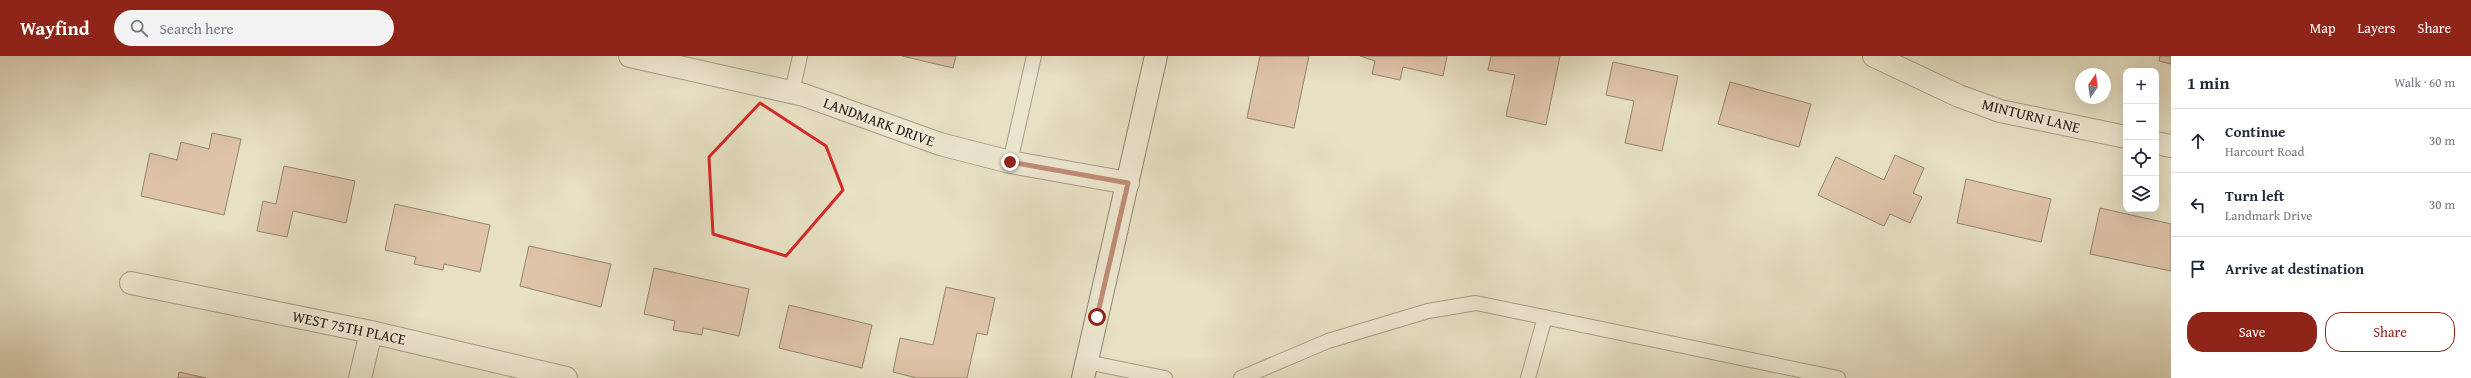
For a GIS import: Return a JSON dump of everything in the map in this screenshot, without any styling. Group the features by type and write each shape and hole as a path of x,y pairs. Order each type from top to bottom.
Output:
{"street":[{"name":"LANDMARK DRIVE","path":"630,56 674,61 792,92 838,106 940,144 1010,162 1128,183"},
{"path":"1085,370 1156,56"},
{"name":"MINTURN LANE","path":"1874,56 1959,96 2000,111 2123,136"},
{"path":"2159,144 2171,146"},
{"name":"WEST 75TH PLACE","path":"131,283 371,332 566,378"},
{"path":"360,378 371,332"}],"lane":[{"path":"792,92 800,56"},
{"path":"1010,162 1034,56"},
{"path":"1241,378 1328,341 1428,311 1476,303 1838,378"},
{"path":"1528,378 1545,317"},
{"path":"1085,370 1165,378"}],"highlighted area":[{"path":"760,103 826,146 843,190 786,256 713,234 709,157"}],"building":[{"path":"902,56 956,56 953,68"},
{"path":"1260,56 1309,56 1294,128 1247,118"},
{"path":"1360,56 1447,56 1443,76 1403,67 1400,80 1372,74 1375,61"},
{"path":"1491,56 1560,56 1546,125 1506,116 1515,75 1488,70"},
{"path":"2160,56 2171,56 2171,64 2159,61"},
{"path":"1613,62 1678,76 1662,151 1625,143 1634,101 1606,95"},
{"path":"1730,82 1811,104 1799,147 1718,124"},
{"path":"212,133 241,139 224,215 141,196 150,153 177,160 181,142 209,149"},
{"path":"1895,155 1924,168 1913,193 1922,197 1910,223 1890,214 1884,226 1818,195 1836,157 1884,180"},
{"path":"284,166 355,181 346,223 293,211 287,237 257,231 263,201 276,204"},
{"path":"1966,179 2051,199 2041,242 1957,223"},
{"path":"395,204 490,225 480,272 444,264 443,270 414,264 416,257 385,250"},
{"path":"2100,208 2171,224 2171,271 2090,254"},
{"path":"529,246 611,264 601,307 520,286"},
{"path":"654,268 749,289 739,336 703,328 702,335 673,330 675,321 644,314"},
{"path":"946,287 995,298 987,335 977,333 967,378 917,378 893,372 900,338 933,345"},
{"path":"789,305 872,325 862,368 779,348"},
{"path":"179,372 206,378 178,378"}],"route":[{"path":"1010,162 1128,183 1097,317"}]}
